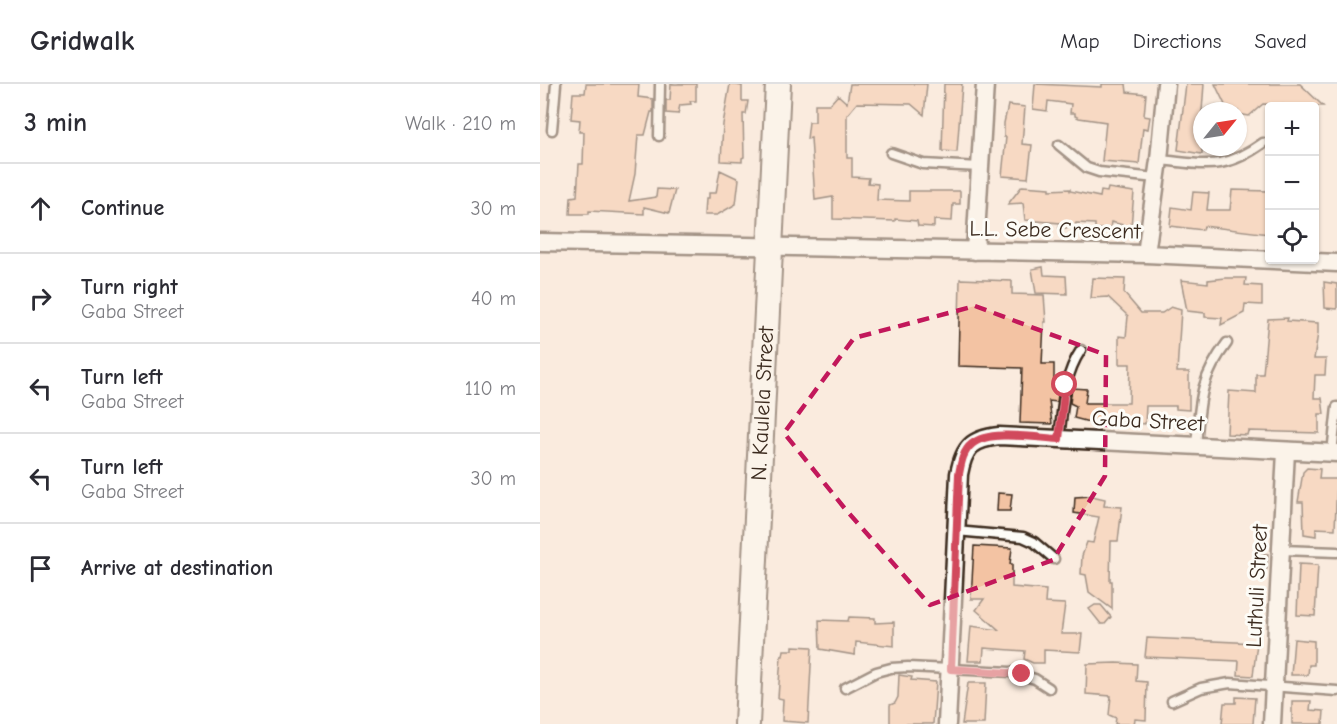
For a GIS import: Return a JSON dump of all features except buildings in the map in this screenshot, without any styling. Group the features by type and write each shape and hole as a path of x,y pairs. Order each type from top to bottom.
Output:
{"street":[{"name":"N. Kaulela Street","path":"747,724 778,84"},
{"path":"975,251 985,84"},
{"path":"1146,254 1159,160 1166,84"},
{"name":"L.L. Sebe Crescent","path":"540,242 1146,254 1337,263"},
{"name":"Gaba Street","path":"947,724 959,474 965,452 970,445 979,439 999,436 1334,453"},
{"name":"Luthuli Street","path":"1272,724 1286,452"}],"lane":[{"path":"552,130 556,84"},
{"path":"659,136 660,84"},
{"path":"1159,160 1225,164 1236,160 1263,143"},
{"path":"1059,145 1087,168 1099,172 1156,178"},
{"path":"891,153 923,164 980,167"},
{"path":"1196,447 1202,387 1214,361 1227,344"},
{"path":"1059,439 1065,385 1073,363 1081,350"},
{"path":"1334,453 1337,407"},
{"path":"956,531 1023,537 1034,542 1054,559"},
{"path":"1282,550 1337,552"},
{"path":"845,688 861,678 891,668 1022,674 1049,688"},
{"path":"1172,701 1185,694 1216,684 1237,683 1337,691"}],"highlighted area":[{"path":"975,306 1106,355 1105,476 1053,560 930,605 846,510 784,433 854,338"}],"route":[{"path":"1022,674 951,669 959,474 965,452 979,439 999,436 1059,439 1065,385"}]}
